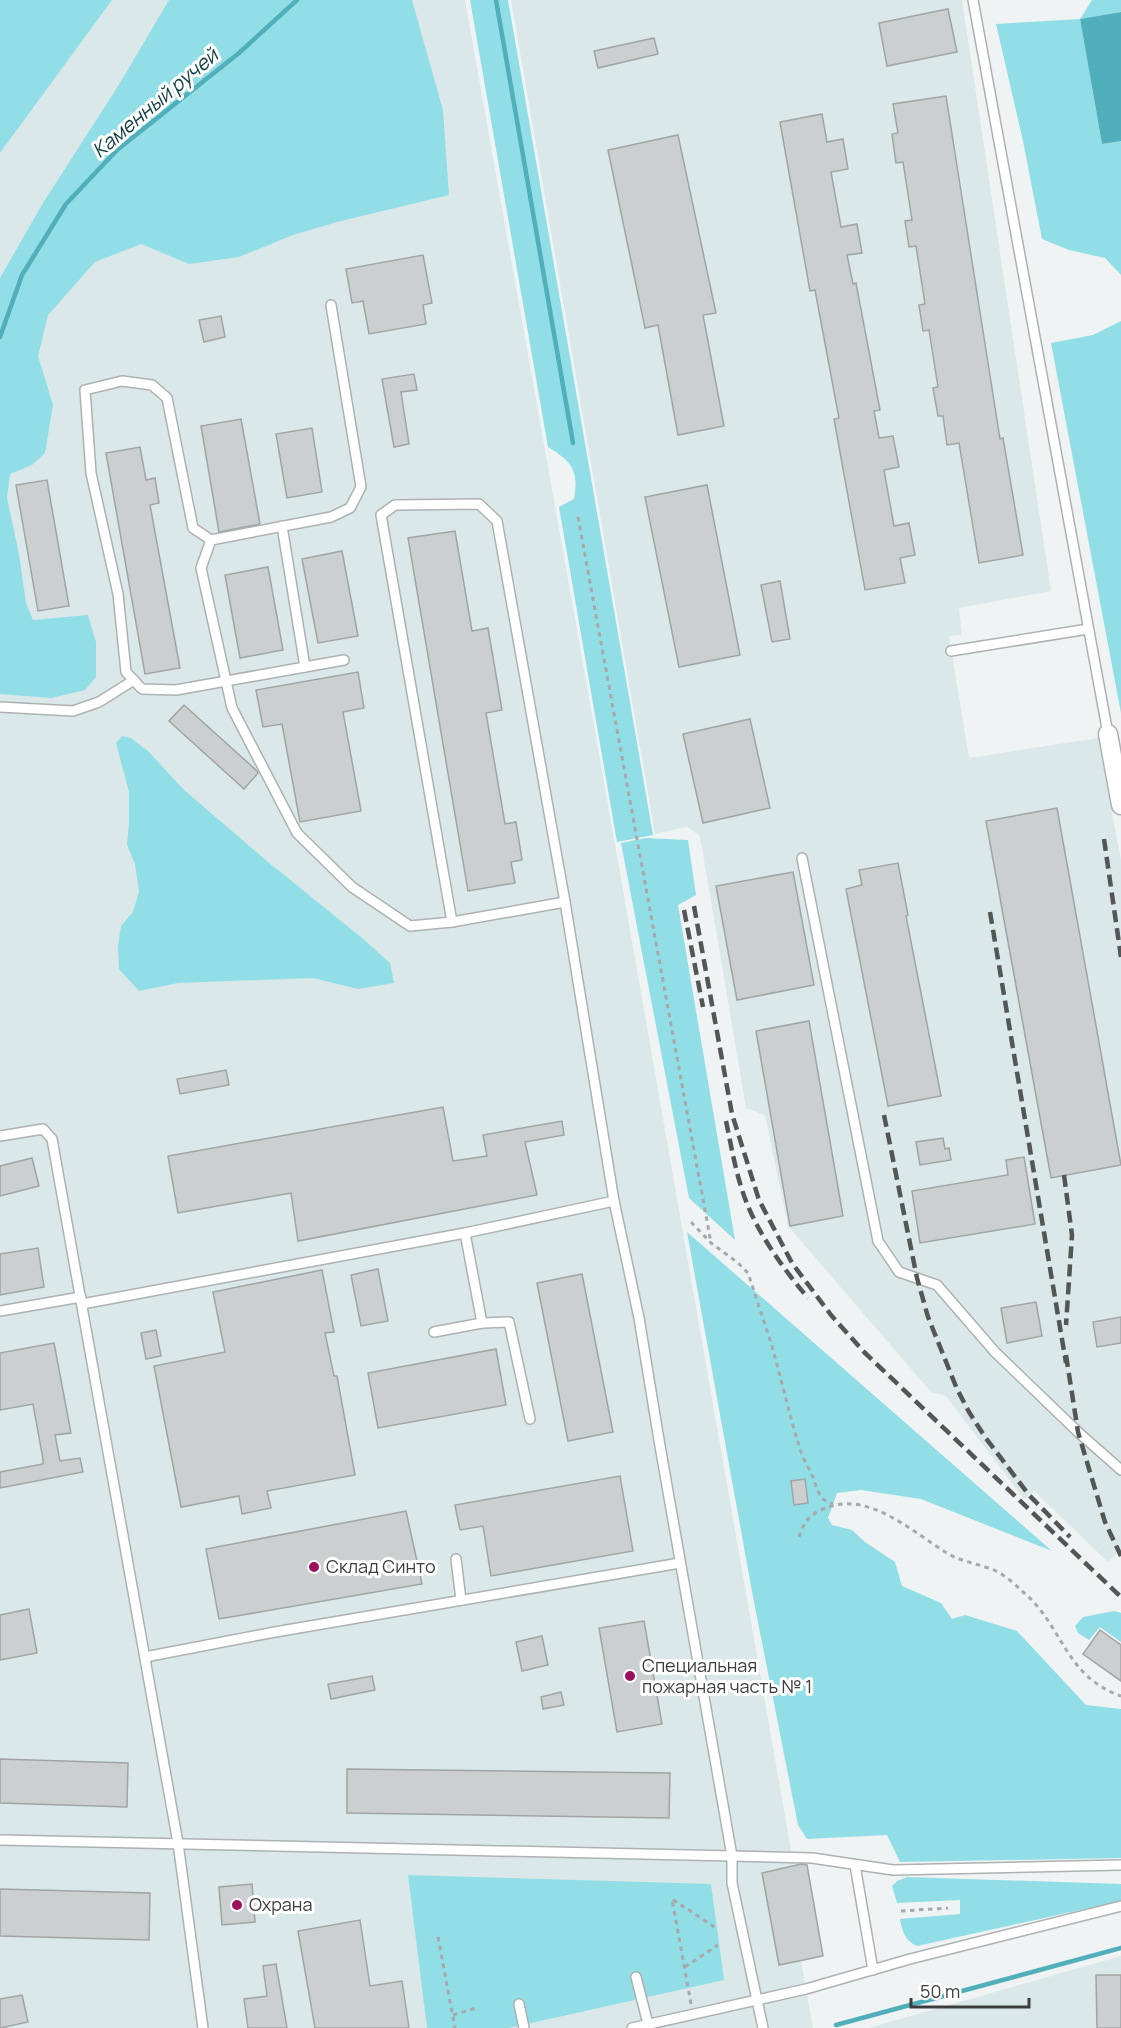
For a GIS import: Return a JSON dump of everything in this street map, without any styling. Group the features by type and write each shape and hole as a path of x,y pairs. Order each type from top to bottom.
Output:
{"street":[{"path":"1108,734 1121,805"}],"lane":[{"path":"973,0 1108,734"},
{"path":"331,305 361,487 350,508 331,517 211,540 193,528 167,398 152,385 122,381 85,390 91,473 118,594 126,672 142,689 176,690 344,660"},
{"path":"452,922 381,515 395,505 478,504 497,521 565,902 614,1201 639,1318 732,1856 732,1883 763,2028"},
{"path":"282,526 305,667"},
{"path":"211,540 201,568 231,708 297,833 352,887 410,926 452,922 565,902"},
{"path":"951,651 1088,629"},
{"path":"0,707 73,711 99,702 134,680"},
{"path":"802,858 878,1241 899,1272 937,1285 995,1352 1121,1470"},
{"path":"0,1136 43,1129 52,1139 178,1843 204,2028"},
{"path":"0,1311 81,1300 465,1233 614,1201"},
{"path":"465,1233 482,1323"},
{"path":"435,1332 482,1323 509,1322 530,1419"},
{"path":"456,1559 461,1600"},
{"path":"145,1657 680,1563"},
{"path":"0,1840 792,1856 893,1870 1121,1865"},
{"path":"855,1865 873,1970"},
{"path":"632,2028 806,1989 910,1959 1121,1906"},
{"path":"636,1977 648,2024"},
{"path":"519,2004 524,2028"}],"path":[{"path":"578,517 711,1243"},
{"path":"691,1222 711,1243 748,1273 772,1346 802,1455 817,1490 824,1500 835,1504"},
{"path":"799,1537 804,1521 819,1510 835,1504 857,1503 874,1510 914,1530 948,1554 998,1572 1025,1593 1044,1615 1072,1661 1084,1674 1121,1696"},
{"path":"693,2014 672,1899 716,1928"},
{"path":"901,1911 948,1908"},
{"path":"438,1937 455,2028"},
{"path":"685,1967 718,1945"},
{"path":"453,2015 476,2008"}],"shaded area":[{"path":"0,0 465,0 792,1856 794,1866 807,1863 823,1956 801,1961 813,2028 0,2028"},
{"path":"0,0 112,0 0,153"},
{"path":"169,0 412,0 443,110 449,195 337,222 293,235 239,257 189,264 141,244 95,262 48,315 38,356 53,405 45,453 32,465 10,474 7,498 19,554 26,603 33,620 88,615 96,642 96,677 85,690 51,698 0,694 0,278 43,203 120,83"},
{"path":"470,0 508,0 653,835 617,842 559,507 574,499 574,474 568,462 548,447"},
{"path":"511,0 962,0 1051,591 959,608 962,635 949,636 969,758 1098,738 1121,860 1121,1550 1108,1562 1034,1491 1024,1499 946,1396 931,1392 788,1226 765,1115 746,1108 700,836 687,827 655,834"},
{"path":"1092,0 1121,0 1121,12 1080,19"},
{"path":"1121,12 1121,141 1102,144 1080,19"},
{"path":"1080,19 1102,144 1121,141 1121,275 1105,258 1069,250 1042,239 1023,141 996,24"},
{"path":"1121,321 1121,713 1051,343 1093,335"},
{"path":"122,736 131,738 148,751 183,789 390,963 394,983 358,989 313,978 178,983 139,991 119,969 118,946 121,926 133,912 139,892 135,864 127,845 129,792 116,743"},
{"path":"646,838 688,840 696,895 678,905 735,1240 689,1198 621,843"},
{"path":"687,1232 1052,1551 921,1499 861,1490 837,1493 828,1518 832,1525 852,1530 865,1542 895,1562 902,1586 941,1603 952,1619 965,1615 1017,1631 1086,1705 1121,1709 1121,1858 900,1862 887,1835 807,1839 798,1825 753,1597"},
{"path":"1114,1611 1121,1613 1121,1642 1100,1627 1089,1640 1078,1633 1075,1626 1083,1617"},
{"path":"408,1875 711,1884 724,1980 509,2028 427,2028"},
{"path":"907,1877 1121,1884 1121,1901 917,1946 905,1935 900,1919 960,1914 960,1900 897,1903 892,1886"},
{"path":"1121,1956 1121,2028 869,2028"}],"building":[{"path":"948,9 957,52 887,66 879,23"},
{"path":"654,38 658,54 598,68 594,51"},
{"path":"946,96 1000,439 1003,438 1023,555 979,563 959,443 947,445 943,416 938,416 933,388 938,387 929,330 923,331 919,305 925,304 916,246 909,247 905,221 912,220 903,162 896,163 892,134 898,133 893,104"},
{"path":"822,114 827,142 843,139 848,169 831,172 841,227 857,224 862,253 847,255 853,284 856,283 880,410 874,411 879,438 893,436 899,467 884,470 894,526 909,523 915,555 900,558 905,583 865,590 834,419 839,418 815,290 810,291 780,122"},
{"path":"678,135 716,313 703,315 724,426 678,435 658,325 645,328 608,150"},
{"path":"423,255 432,303 423,305 426,324 369,334 363,301 352,303 346,269"},
{"path":"221,316 225,337 204,342 199,320"},
{"path":"414,374 417,390 401,392 409,444 394,447 382,379"},
{"path":"241,419 260,524 219,532 201,426"},
{"path":"312,428 322,492 287,498 276,434"},
{"path":"140,447 146,480 155,478 159,503 150,505 180,668 145,674 106,453"},
{"path":"47,480 69,606 38,611 16,485"},
{"path":"707,485 740,655 679,667 645,497"},
{"path":"455,531 472,631 488,628 502,710 486,713 505,824 516,822 522,860 511,862 515,883 468,891 408,538"},
{"path":"342,551 358,636 318,643 302,559"},
{"path":"268,567 283,650 240,658 225,575"},
{"path":"780,581 790,639 772,642 761,585"},
{"path":"358,672 364,708 343,712 361,811 300,822 282,724 263,727 256,690"},
{"path":"184,705 257,771 258,773 244,789 169,721"},
{"path":"750,719 770,808 703,823 683,734"},
{"path":"1057,808 1121,1165 1051,1178 986,821"},
{"path":"898,863 941,1096 888,1106 846,889 862,885 859,870"},
{"path":"793,872 814,985 737,1000 716,886"},
{"path":"809,1021 843,1216 790,1226 756,1031"},
{"path":"226,1070 229,1085 180,1094 177,1079"},
{"path":"443,1107 453,1161 487,1156 483,1135 562,1121 564,1135 525,1142 537,1195 298,1241 291,1193 178,1213 168,1156"},
{"path":"943,1138 945,1149 949,1148 951,1160 920,1165 916,1142"},
{"path":"1024,1157 1035,1224 920,1243 912,1191 1008,1175 1006,1160"},
{"path":"32,1158 39,1186 0,1196 0,1166"},
{"path":"38,1248 44,1287 0,1295 0,1254"},
{"path":"378,1269 388,1321 361,1326 351,1275"},
{"path":"322,1270 334,1332 325,1333 334,1376 337,1376 355,1475 267,1491 271,1508 242,1514 239,1496 181,1507 154,1366 225,1352 213,1292"},
{"path":"582,1274 613,1432 568,1441 537,1283"},
{"path":"1036,1302 1042,1336 1007,1343 1001,1308"},
{"path":"1121,1317 1121,1343 1097,1347 1093,1322"},
{"path":"156,1330 161,1356 146,1359 141,1333"},
{"path":"54,1343 71,1433 55,1435 60,1461 80,1458 83,1472 0,1488 0,1472 43,1464 43,1459 33,1404 0,1410 0,1353"},
{"path":"496,1349 506,1405 378,1428 368,1373"},
{"path":"620,1476 633,1551 491,1576 483,1526 460,1530 455,1505"},
{"path":"805,1479 808,1503 794,1505 791,1481"},
{"name":"Склад Синто","path":"406,1511 422,1584 219,1619 206,1549"},
{"path":"29,1609 37,1653 0,1660 0,1615"},
{"name":"Специальная пожарная часть № 1","path":"644,1621 662,1724 617,1732 599,1628"},
{"path":"1100,1630 1121,1645 1121,1681 1083,1654"},
{"path":"542,1636 548,1665 522,1671 516,1642"},
{"path":"372,1676 375,1690 331,1699 328,1684"},
{"path":"561,1692 564,1705 543,1709 541,1697"},
{"path":"0,1759 128,1763 127,1807 0,1803"},
{"path":"347,1769 670,1773 669,1818 347,1813"},
{"path":"801,1864 807,1865 823,1956 779,1965 762,1873"},
{"name":"Охрана","path":"252,1884 255,1922 222,1925 219,1887"},
{"path":"0,1889 150,1893 149,1940 0,1936"},
{"path":"360,1920 370,1986 402,1981 409,2028 315,2028 298,1931"},
{"path":"276,1964 287,2028 248,2028 244,1999 267,1996 263,1966"},
{"path":"1096,1975 1121,1975 1121,2028 1097,2028"},
{"path":"22,1995 28,2022 0,2028 0,1999"}],"waterway":[{"name":"Каменный ручей","path":"0,337 22,275 66,204 117,150 239,53 297,0"},
{"path":"496,0 573,443"},
{"path":"836,2025 1121,1948"}],"railway":[{"path":"1104,839 1121,957"},
{"path":"694,906 732,1114 759,1200 792,1263 831,1315 864,1352 1121,1597"},
{"path":"684,910 703,1007"},
{"path":"990,912 1066,1363"},
{"path":"884,1115 917,1278 928,1317 957,1389 985,1437 1029,1495 1070,1537"},
{"path":"726,1121 738,1175 753,1218 775,1254 808,1298"},
{"path":"1064,1175 1072,1235 1066,1325"},
{"path":"1066,1355 1078,1432 1105,1522 1121,1556"}],"place":[{"name":"Склад Синто","path":"314,1567"},
{"name":"Специальная пожарная часть № 1","path":"630,1676"},
{"name":"Охрана","path":"237,1905"}]}
